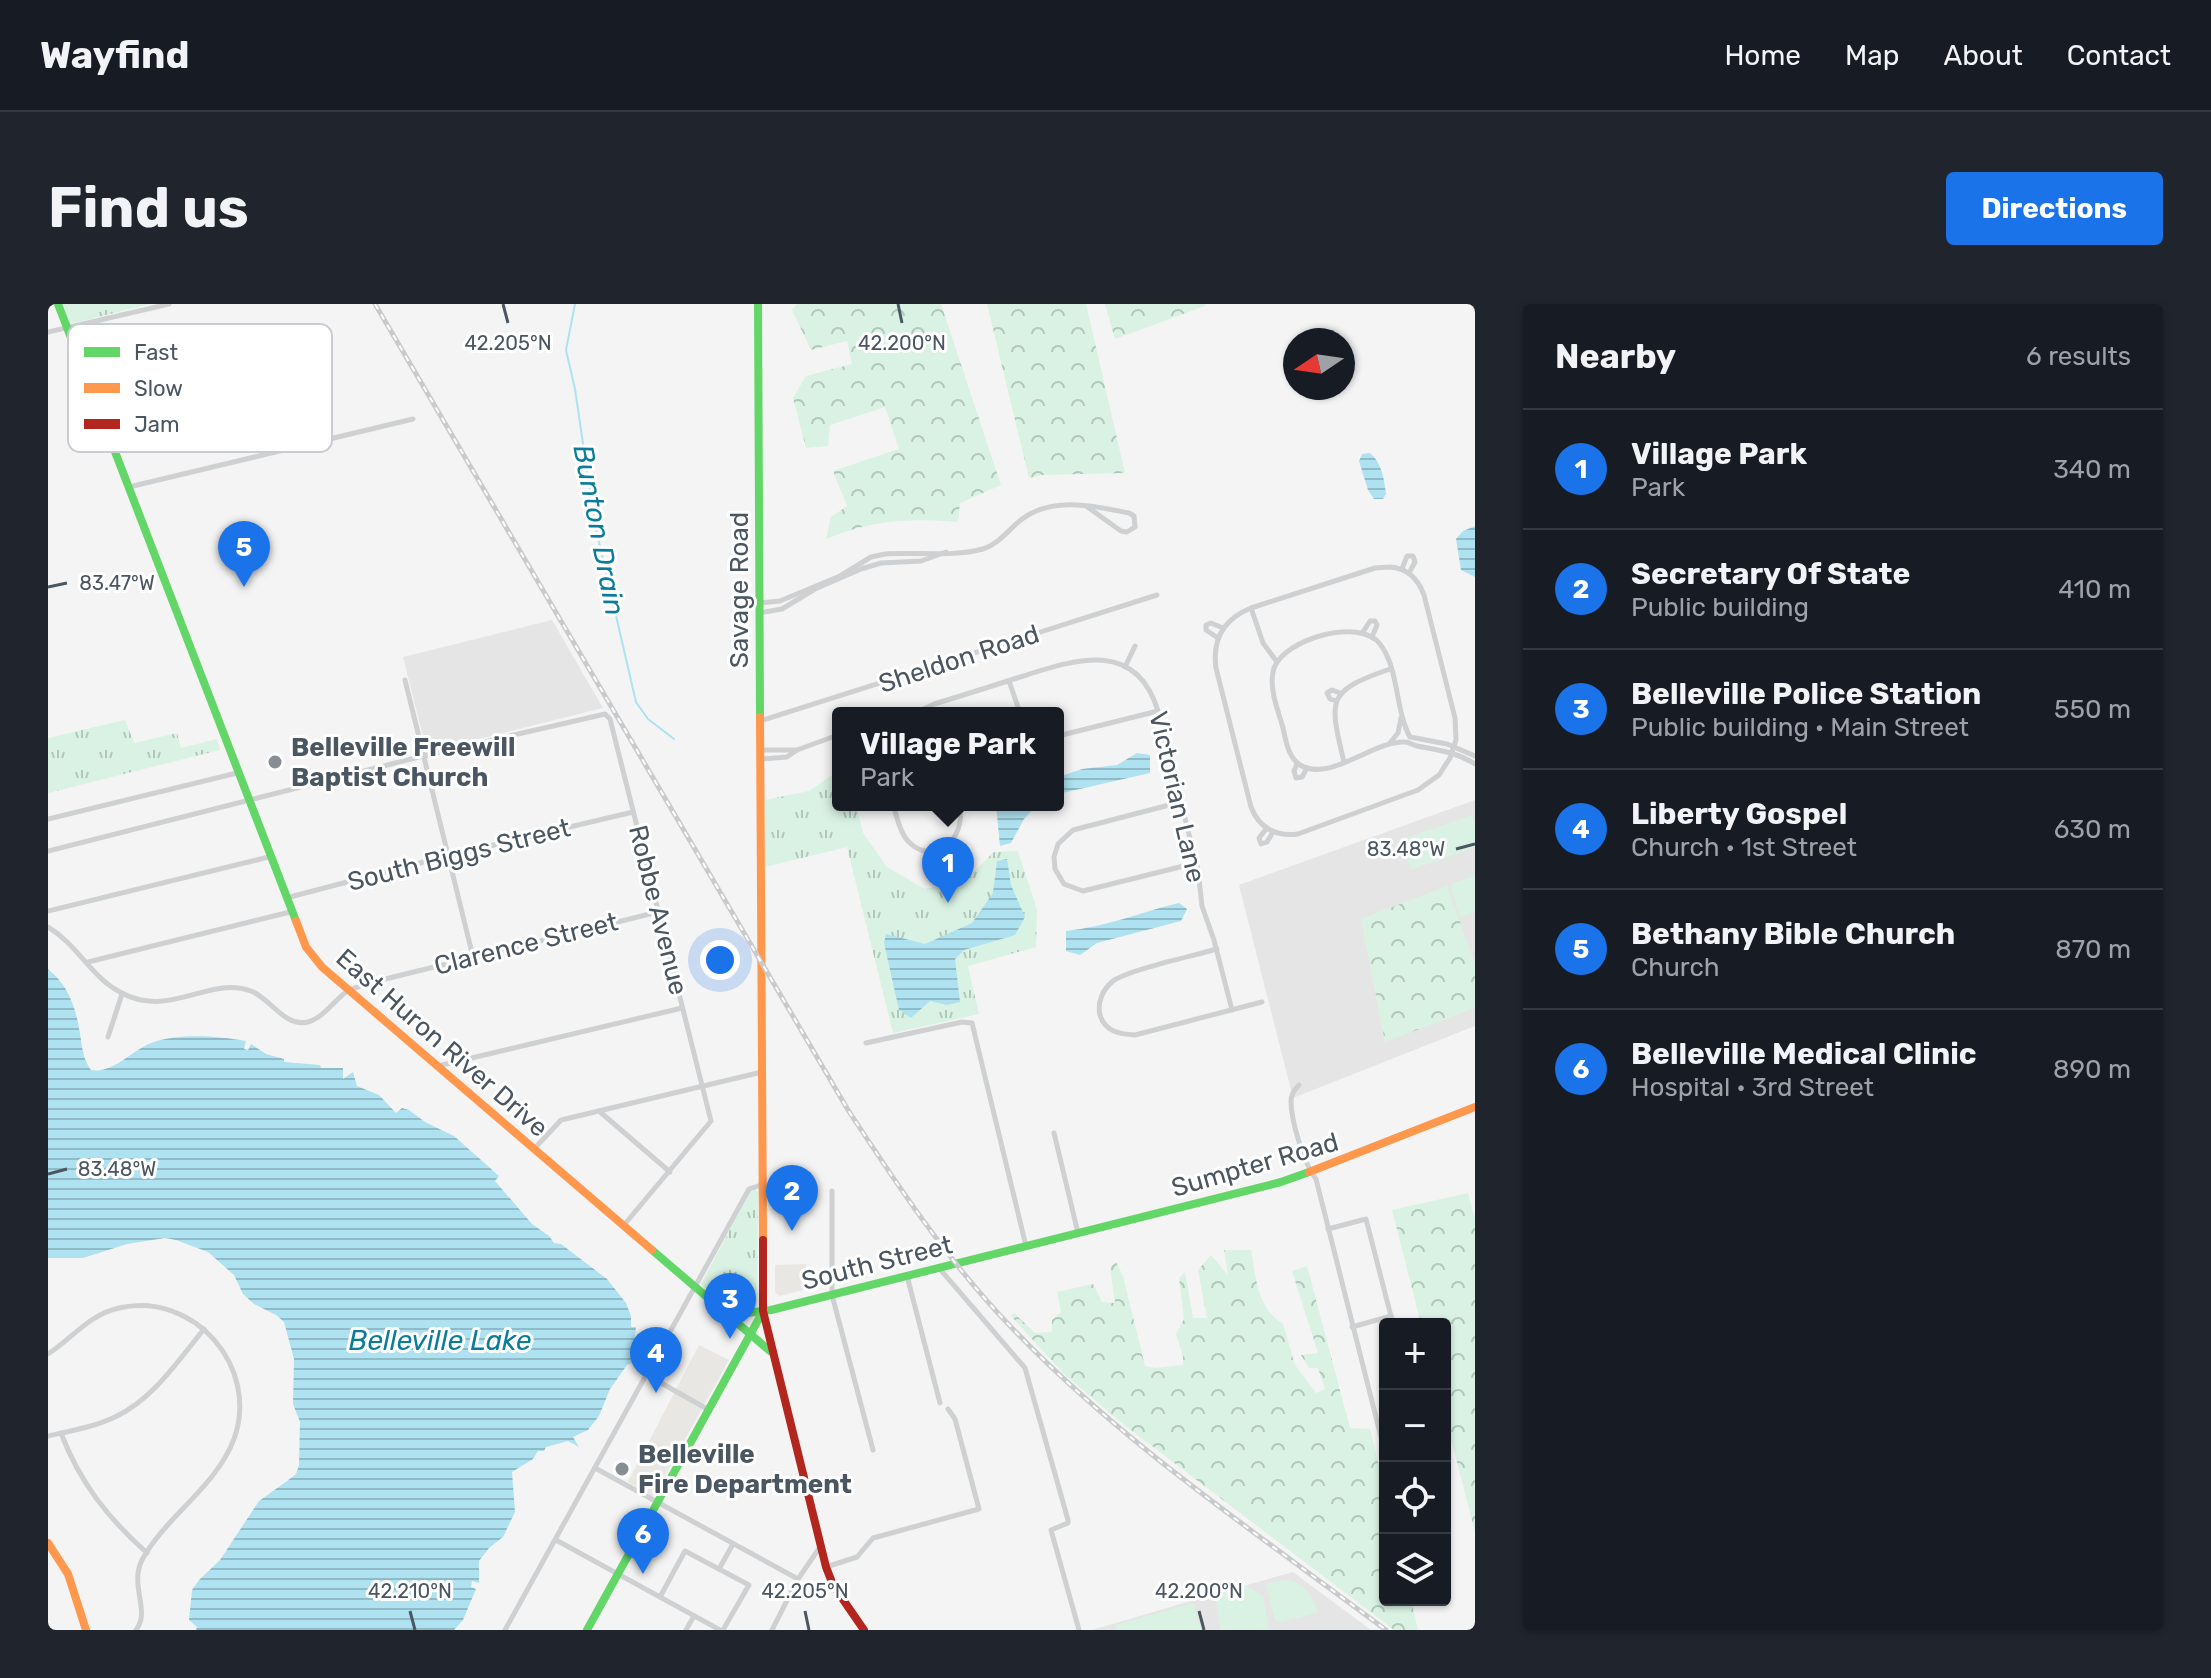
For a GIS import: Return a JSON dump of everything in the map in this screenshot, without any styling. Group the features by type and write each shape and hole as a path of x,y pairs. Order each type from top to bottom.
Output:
{"main road":[{"name":"East Huron River Drive","path":"58,304 67,329"},
{"name":"Savage Road","path":"758,304 763,1311 826,1567 833,1585 864,1630"},
{"name":"East Huron River Drive","path":"114,452 300,938 312,956 771,1352"},
{"name":"Sumpter Road","path":"1040,1243 1311,1173 1475,1107"},
{"name":"South Street","path":"723,1311 740,1314 763,1311 1040,1243"},
{"path":"587,1630 763,1311"},
{"path":"48,1543 68,1574 86,1630"}],"street":[{"path":"87,324 169,304"},
{"path":"48,332 67,329"},
{"path":"332,439 413,419"},
{"path":"128,488 277,452"},
{"path":"830,582 871,557 987,548 1023,519 1039,510 1061,504 1086,506 1129,513 1134,516 1135,527 1127,532 1121,531 1086,506"},
{"path":"759,608 861,569 921,561 947,552"},
{"path":"900,553 900,562"},
{"path":"1402,569 1407,556 1413,556 1415,562 1409,573"},
{"path":"1375,568 1402,569 1419,583 1424,595 1455,718 1453,749 1439,775 1418,790 1298,834 1286,835 1266,829 1256,819 1251,807 1216,668 1218,638 1223,628 1251,608 1375,568"},
{"name":"Sheldon Road","path":"760,721 1157,595"},
{"path":"1251,608 1263,643 1277,662"},
{"path":"1363,632 1370,621 1375,621 1377,625 1372,637"},
{"path":"1218,638 1206,630 1206,625 1211,623 1223,628"},
{"path":"1401,713 1398,733 1392,742 1322,770 1307,768 1297,764 1288,749 1272,675 1277,662 1298,645 1343,631 1363,632 1384,650 1410,737 1475,756"},
{"path":"937,707 1083,659 1106,660 1125,667 1135,646"},
{"name":"Victorian Lane","path":"1125,667 1146,685 1158,711 1196,863 1202,906 1217,949 1232,1010"},
{"path":"1344,762 1334,720 1336,701 1340,693 1357,681 1390,669"},
{"path":"405,680 473,957"},
{"path":"1009,681 1018,707"},
{"path":"1336,701 1330,699 1327,693 1332,690 1340,693"},
{"path":"1064,734 1158,711"},
{"name":"Robbe Avenue","path":"424,757 605,714 610,719 711,1121 670,1172"},
{"path":"760,755 787,757 832,737"},
{"path":"1383,747 1407,742 1453,749 1475,764"},
{"path":"48,851 424,757"},
{"path":"1297,764 1294,771 1296,778 1302,777 1307,768"},
{"path":"48,819 237,773"},
{"path":"1181,802 1073,830 1058,844 1054,857 1055,869 1064,884 1083,891 1196,863"},
{"path":"895,811 907,840 917,848 928,851 945,847 957,835 960,811"},
{"name":"South Biggs Street","path":"285,898 633,812"},
{"path":"1266,829 1259,838 1261,844 1267,842 1273,832"},
{"path":"48,911 269,857"},
{"path":"88,962 290,912"},
{"name":"Clarence Street","path":"349,990 658,912"},
{"path":"48,927 64,937 105,982 136,999 159,1002 225,988 240,988 257,994 288,1019 304,1023 315,1019 349,990"},
{"path":"1217,949 1115,980 1103,992 1100,1013 1104,1024 1115,1033 1135,1035 1262,1002"},
{"path":"108,1037 122,994"},
{"path":"437,1066 682,1008"},
{"path":"866,1043 962,1022 972,1023 1026,1246"},
{"path":"534,1149 558,1122 762,1072"},
{"path":"1299,1085 1293,1091 1291,1100 1306,1163 1316,1179 1379,1430"},
{"path":"599,1111 670,1172 624,1225"},
{"path":"1054,1133 1078,1234"},
{"path":"505,1630 749,1189 761,1185"},
{"path":"832,1191 832,1295 873,1450"},
{"path":"1328,1229 1366,1219 1391,1316 1352,1327"},
{"path":"939,1268 1025,1368 1068,1520 1068,1523 1051,1530 1079,1630"},
{"path":"907,1276 940,1403"},
{"path":"48,1354 88,1321 120,1308 141,1306 169,1310 204,1329 222,1348 235,1375 240,1402 237,1429 221,1463 147,1553 137,1573 142,1617 136,1630"},
{"path":"48,1436 106,1421 136,1405 156,1387 204,1329"},
{"path":"647,1375 709,1410"},
{"path":"826,1567 857,1557 873,1538 979,1509 955,1419 948,1409"},
{"path":"1375,1415 1379,1414"},
{"path":"61,1433 75,1467 96,1500 147,1553"},
{"path":"595,1468 798,1579"},
{"path":"556,1540 694,1616 722,1630 749,1585 685,1551 660,1597"},
{"path":"719,1569 733,1544"},
{"path":"772,1630 798,1579 820,1547"},
{"path":"686,1630 694,1616"}],"shaded area":[{"path":"552,620 603,708 427,752 403,657"},
{"path":"1475,800 1475,1026 1293,1098 1239,885"},
{"path":"806,1264 807,1289 779,1296 775,1292 775,1265"},
{"path":"699,1345 729,1360 653,1497 628,1482"},
{"path":"1293,1572 1371,1630 1092,1630 1211,1595"}],"green space":[{"path":"63,304 150,304 70,324"},
{"path":"797,304 941,304 1001,485 960,503 958,522 890,522 826,539 831,517 847,506 833,471 899,449 885,407 830,425 828,446 806,448 793,398 806,376 852,364 847,341 811,350 792,310"},
{"path":"987,304 1086,304 1125,473 1029,478"},
{"path":"1105,304 1205,304 1205,306 1115,339"},
{"path":"125,720 134,743 177,733 181,748 217,739 220,750 48,793 48,738"},
{"path":"832,775 832,811 858,811 863,833 887,867 925,889 967,878 994,852 1018,851 1037,910 1036,947 968,966 979,1014 893,1033 847,847 765,867 765,800 809,791"},
{"path":"1472,815 1475,847 1411,870 1401,840"},
{"path":"1475,876 1475,912 1460,917 1451,887 1453,883"},
{"path":"1447,886 1475,964 1475,1008 1385,1042 1361,919"},
{"path":"751,1190 758,1192 757,1309 732,1309 701,1284"},
{"path":"1468,1193 1475,1219 1475,1532 1451,1439 1451,1318 1419,1318 1392,1210"},
{"path":"1224,1250 1251,1250 1256,1282 1263,1301 1283,1324 1295,1365 1316,1393 1325,1389 1318,1368 1309,1368 1301,1355 1318,1353 1292,1271 1307,1266 1350,1428 1370,1429 1379,1467 1379,1606 1412,1606 1418,1630 1394,1630 1123,1424 1065,1375 1011,1316 1014,1313 1035,1333 1052,1332 1052,1320 1061,1312 1057,1292 1093,1284 1102,1302 1115,1303 1110,1267 1116,1262 1123,1276 1145,1366 1183,1365 1176,1334 1184,1319 1179,1278 1185,1272 1193,1318 1207,1318 1198,1270 1211,1255 1228,1275"},
{"path":"1287,1579 1307,1591 1318,1613 1280,1622 1275,1620 1266,1584"},
{"path":"1247,1586 1263,1596 1269,1629 1221,1630 1215,1595"},
{"path":"1194,1603 1201,1630 1116,1630 1115,1625"}],"water":[{"path":"1370,453 1382,472 1386,494 1383,499 1374,499 1368,490 1359,461 1362,454"},
{"path":"1475,526 1475,577 1461,570 1456,539 1463,531"},
{"path":"1137,753 1150,755 1150,773 1064,793 1064,775 1082,769 1117,765"},
{"path":"997,811 1031,811 1011,843 1000,846"},
{"path":"1007,859 1011,885 1025,917 1015,935 964,950 955,959 960,1002 947,1005 930,1001 911,1018 899,1010 884,943 886,934 925,944 972,923 993,893 997,861"},
{"path":"1179,903 1187,909 1181,921 1097,943 1080,955 1066,951 1066,931 1109,923"},
{"name":"Belleville Lake","path":"48,969 70,997 91,1070 108,1068 154,1042 200,1036 246,1041 244,1049 248,1050 251,1044 266,1054 284,1059 284,1062 343,1068 343,1079 353,1072 357,1086 379,1095 396,1113 402,1108 409,1110 454,1136 499,1176 495,1181 532,1224 607,1279 626,1303 631,1327 636,1327 634,1343 643,1352 643,1358 627,1365 610,1389 599,1416 588,1430 573,1437 579,1447 568,1441 546,1447 512,1472 515,1512 503,1537 479,1561 479,1583 472,1581 471,1587 476,1589 463,1620 454,1630 196,1630 197,1627 189,1620 192,1590 199,1580 220,1560 259,1501 296,1474 300,1422 293,1404 294,1359 284,1322 243,1294 234,1275 208,1252 165,1238 127,1244 83,1258 48,1258"}],"waterway":[{"name":"Bunton Drain","path":"575,304 566,350 575,389 595,525 636,702 648,719 674,739"}],"railway":[{"path":"375,304 848,1110 946,1250 1012,1328 1099,1411 1193,1486 1386,1630"}],"traffic: fast":[{"path":"58,304 68,330"},
{"path":"758,304 760,717"},
{"path":"115,452 296,921"},
{"path":"725,1311 740,1314 771,1310 1281,1182 1309,1172"},
{"path":"652,1250 770,1351"},
{"path":"587,1630 762,1313"}],"traffic: slow":[{"path":"760,717 763,1240"},
{"path":"296,921 306,947 322,967 652,1250"},
{"path":"1309,1172 1475,1107"},
{"path":"48,1543 68,1574 86,1630"}],"traffic: jam":[{"path":"763,1240 763,1311 826,1567 833,1585 864,1630"}],"place":[{"name":"Bethany Bible Church","path":"244,587"},
{"name":"Belleville Freewill Baptist Church","path":"275,762"},
{"name":"Village Park","path":"948,903"},
{"name":"Secretary Of State","path":"792,1231"},
{"name":"Belleville Police Station","path":"730,1339"},
{"name":"Liberty Gospel","path":"656,1393"},
{"name":"Belleville Fire Department","path":"622,1469"},
{"name":"Belleville Medical Clinic","path":"643,1574"}]}
